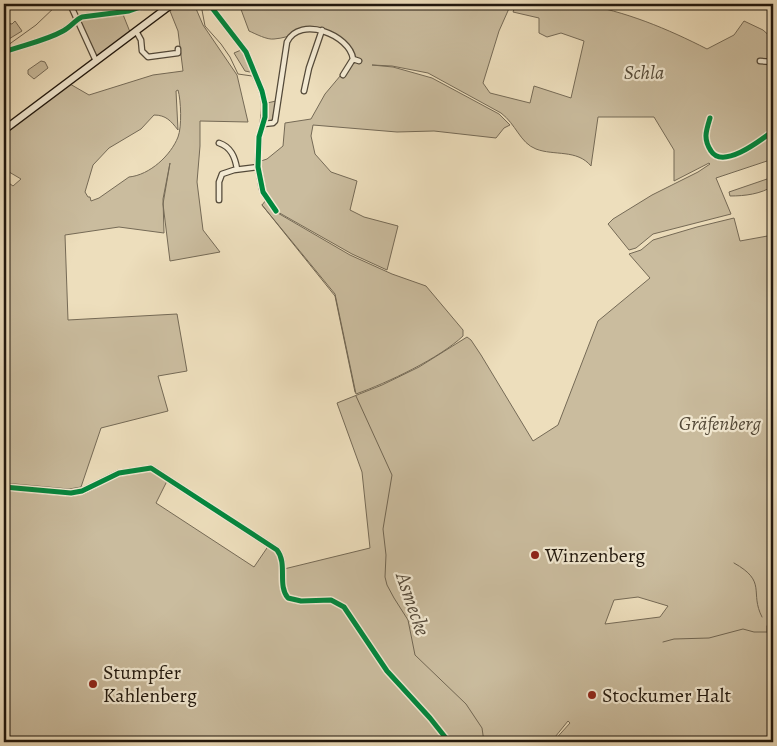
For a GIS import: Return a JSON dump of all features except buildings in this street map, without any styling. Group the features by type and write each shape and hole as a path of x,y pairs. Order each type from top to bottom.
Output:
{"main road":[{"path":"4,130 172,4"}],"street":[{"path":"70,4 96,61"},
{"path":"4,52 54,36 65,30 77,19 98,14 129,11 149,4"},
{"path":"209,4 246,52 265,104 265,117 259,137 258,167 262,192 276,211"},
{"path":"263,124 274,121 289,38 294,34 311,28 322,30 344,44 352,54 353,59 343,75"},
{"path":"304,91 309,68 322,30"},
{"path":"136,31 141,40 142,51 148,57 178,53 178,49"},
{"path":"353,59 359,61"},
{"path":"760,61 773,62"},
{"path":"710,118 705,138 716,157 728,157 738,154 773,131"},
{"path":"219,143 224,145 234,156 237,169"},
{"path":"219,200 221,176 227,171 258,167"},
{"path":"4,487 71,493 82,491 119,473 151,468 277,550 281,558 284,593 288,598 301,601 332,600 344,607 387,670 449,742"}],"green space":[{"path":"178,4 194,4 203,25 237,75 248,122 200,121 197,182 203,230 220,252 170,261 163,206 164,233 119,227 65,235 68,320 177,314 187,371 158,376 168,411 101,428 81,487 69,489 4,483 4,182 6,181 13,186 21,179 4,169 4,133 70,84 89,95 153,75 183,71 178,31 170,11","holes":["178,90 180,127 178,137 170,151 152,168 129,177 99,198 91,201 85,192 93,165 109,148 141,129 154,115 168,119 178,130 176,91"]},
{"name":"Schla","path":"239,4 511,4 499,31 483,83 490,93 530,103 534,86 571,98 584,41 561,33 547,37 539,33 539,18 513,12 516,4 581,4 614,11 646,22 707,49 734,35 744,21 763,30 773,39 773,159 716,178 731,214 653,234 636,248 629,250 608,224 652,195 710,164 674,181 674,150 654,117 598,117 591,166 579,157 536,149 522,138 511,122 501,113 428,73 392,66 372,65 393,67 432,78 499,114 510,125 504,128 496,138 434,131 397,132 313,125 311,136 315,154 331,172 357,181 350,210 364,217 398,226 387,270 352,254 276,211 266,197 258,162 267,159 283,146 285,123 311,119 325,94 351,63 355,63 353,54 341,42 319,28 306,28 294,34 274,39 258,35 249,31"},
{"path":"122,12 130,32 97,56 79,20"},
{"path":"15,21 22,31 4,42 4,25 7,23 12,24"},
{"path":"241,50 249,64 250,72 245,71 234,53"},
{"path":"41,61 45,62 48,68 34,79 28,74 28,70"},
{"path":"276,101 272,121 266,122 267,103"},
{"path":"770,178 773,179 773,186 768,189 753,194 730,196 729,192"},
{"path":"266,200 276,212 350,255 392,274 426,286 463,330 463,336 441,353 413,369 356,394 335,294 262,205"},
{"name":"Gräfenberg","path":"734,218 740,241 773,235 773,742 553,742 570,723 568,721 551,742 4,742 4,490 73,496 85,493 120,475 147,470 157,473 168,479 156,503 254,567 269,545 279,554 286,592 284,569 370,548 362,472 337,403 382,385 419,367 467,337 481,355 533,441 558,425 598,321 650,278 629,254 641,250 653,240","holes":["638,597 668,606 660,617 605,624 614,600"]}],"waterway":[{"path":"4,48 36,25 58,4"},
{"name":"Asmecke","path":"202,10 205,26 230,57 238,74 252,76 256,83 261,101 259,128"},
{"name":"Asmecke","path":"255,161 257,147"},
{"name":"Asmecke","path":"256,171 259,190"},
{"name":"Asmecke","path":"262,205 335,296 355,392"},
{"name":"Asmecke","path":"356,396 392,475 383,529 387,585 408,620 415,655 466,704 482,728 484,742"},
{"path":"734,563 751,576 756,588 758,608 762,617"},
{"path":"767,626 767,632"},
{"path":"663,642 674,639 709,638 743,629 754,632 767,632 773,636"}],"cycle path":[{"path":"4,52 56,34 82,17 129,11 149,4"},
{"path":"209,4 246,52 262,91 265,117 259,137 258,167 263,192 276,211"},
{"path":"710,118 706,139 708,147 717,156 724,157 742,152 773,131"},
{"path":"4,487 71,493 82,491 119,473 151,468 277,550 282,562 283,587 288,598 301,601 331,600 344,607 387,671 449,742"}],"place":[{"name":"Winzenberg","path":"535,555"},
{"name":"Stumpfer Kahlenberg","path":"93,684"},
{"name":"Stockumer Halt","path":"592,695"}]}
